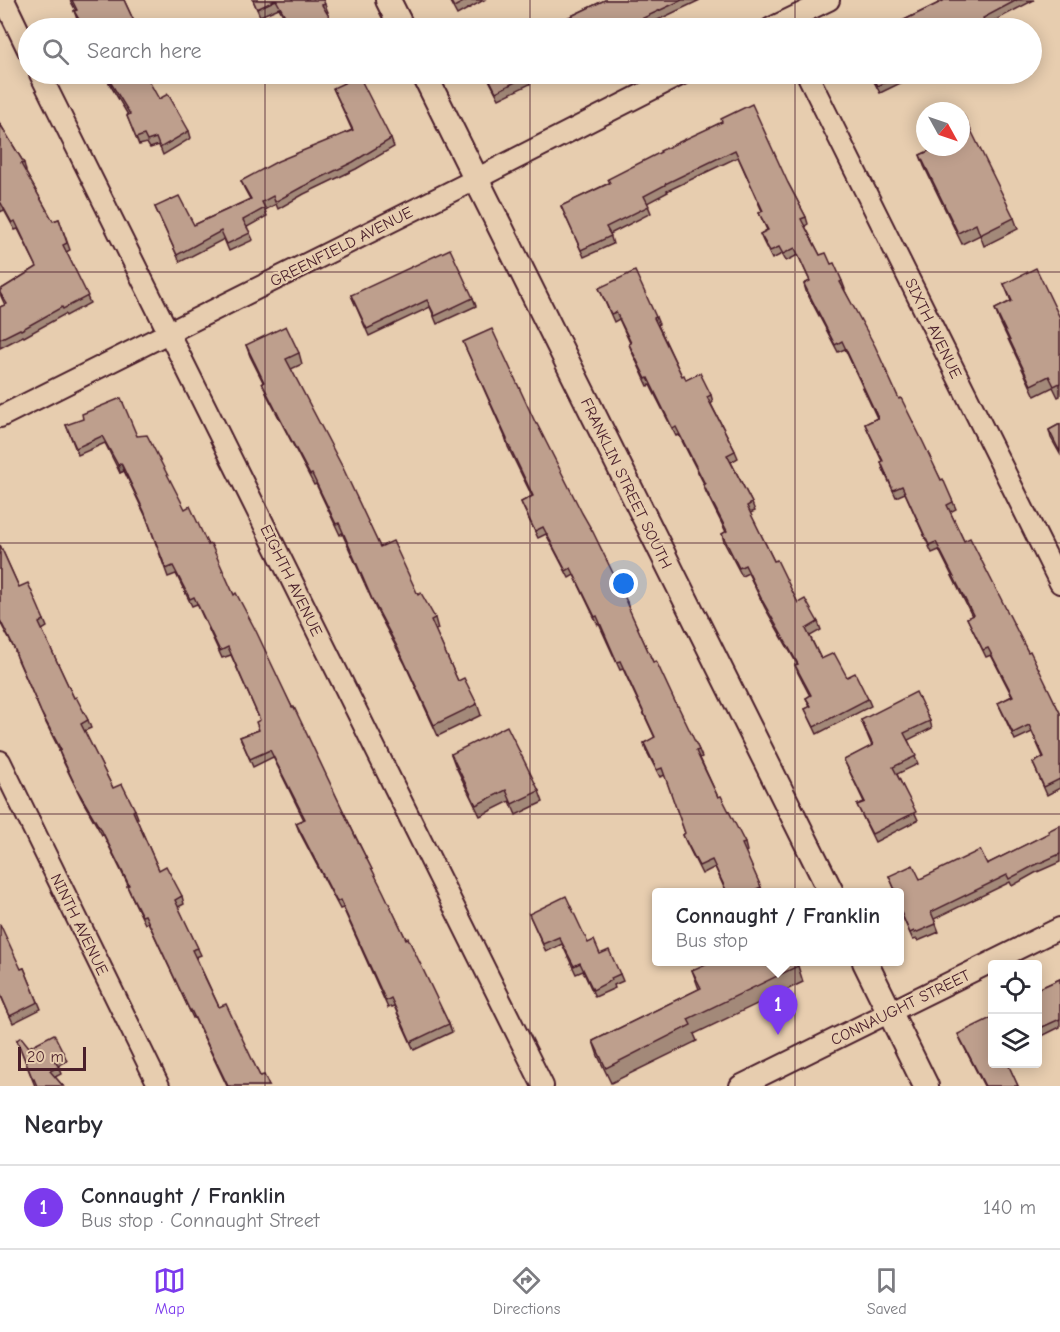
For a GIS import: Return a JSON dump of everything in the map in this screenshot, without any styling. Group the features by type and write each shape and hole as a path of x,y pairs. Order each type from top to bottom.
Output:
{"street":[{"path":"4,0 18,29"},
{"path":"388,0 397,18"},
{"path":"796,18 829,0"},
{"name":"EIGHTH AVENUE","path":"45,84 543,1086"},
{"name":"FRANKLIN STREET SOUTH","path":"429,84 829,888"},
{"name":"GREENFIELD AVENUE","path":"0,417 662,84"},
{"name":"SIXTH AVENUE","path":"812,84 1060,583"},
{"name":"NINTH AVENUE","path":"0,761 159,1086"},
{"name":"CONNAUGHT STREET","path":"740,1086 1060,928"},
{"path":"867,966 926,1086"}],"building":[{"path":"72,0 124,0 132,18 78,18 74,11 77,10"},
{"path":"253,0 276,0 257,9"},
{"path":"276,0 323,0 325,4 322,5 330,18 286,18"},
{"path":"450,0 467,0 454,7"},
{"path":"605,0 682,0 643,18 567,18"},
{"path":"1017,0 983,18 908,18 943,1"},
{"path":"112,84 151,84 159,99 168,94 189,131 160,148 156,138 147,141 144,135 136,138 127,116 130,114"},
{"path":"342,84 363,84 391,139 353,162 275,202 273,196 262,202 265,208 243,220 250,233 227,244 221,231 177,255 155,207 179,196 194,225 251,199 241,181 278,161 353,130 333,88"},
{"path":"492,84 512,84 496,92"},
{"path":"752,104 806,217 801,219 820,255 826,253 831,264 834,263 842,281 840,282 875,346 899,399 901,398 941,480 943,479 953,502 947,505 964,541 970,538 1060,713 1060,779 1044,787 1033,763 1044,757 1029,725 1013,733 998,703 1013,696 988,648 983,650 967,618 973,615 936,542 929,545 902,486 893,490 881,462 883,461 865,424 878,418 842,341 835,345 804,284 810,281 795,248 783,254 779,247 770,251 760,234 768,230 759,213 763,211 735,150 644,196 649,206 606,227 611,236 581,250 561,206 610,183 608,179 722,122 721,119"},
{"path":"0,124 24,163 21,164 53,221 59,219 67,243 63,245 88,296 0,339 0,307 7,304 0,290 37,267 15,221 12,223 0,203"},
{"path":"970,128 1014,218 980,235 976,224 958,233 920,156 970,156"},
{"path":"450,249 473,298 435,316 427,300 367,329 351,295"},
{"path":"1036,268 1060,318 1060,383 1054,386 1049,376 1031,385 995,309 1012,301 1004,284"},
{"path":"635,271 656,317 654,318 682,376 684,375 686,380 700,373 711,395 707,397 735,451 727,455 752,503 747,506 798,603 805,599 818,622 806,629 821,659 834,653 847,677 855,673 868,699 814,727 805,709 811,706 806,698 811,695 795,665 798,664 745,565 739,568 722,534 727,531 703,484 705,484 676,427 673,429 648,378 646,379 616,312 611,314 599,288"},
{"path":"286,326 299,353 286,359 343,468 380,547 393,541 418,595 421,593 435,618 431,620 458,681 464,678 477,704 434,725 372,599 339,523 336,524 312,474 310,475 286,430 246,345"},
{"path":"492,329 536,424 627,602 653,662 656,661 678,706 718,797 721,796 745,843 742,844 761,887 725,888 712,860 699,866 683,835 685,833 662,768 657,770 644,743 655,737 620,661 617,662 597,616 595,617 571,568 566,571 543,527 535,531 521,502 533,496 463,342"},
{"path":"121,398 137,436 147,435 185,509 190,506 208,545 211,544 234,595 236,593 256,631 449,1024 411,1042 391,998 386,1001 340,900 337,902 296,823 305,819 270,750 250,759 240,737 259,730 256,722 260,720 228,647 220,651 194,597 190,599 173,566 166,569 144,511 121,463 118,465 102,436 76,448 66,425 83,419 82,414"},
{"path":"1060,424 1060,452 1049,430"},
{"path":"0,545 19,587 28,583 44,620 39,623 74,698 76,697 88,720 81,724 113,788 122,784 159,870 166,866 182,896 175,900 198,948 192,950 219,1007 226,1004 260,1076 264,1075 269,1086 228,1086 145,915 142,916 100,827 78,791 0,620"},
{"path":"916,692 930,721 904,733 916,756 893,767 916,812 872,834 857,805 865,802 844,760 873,745 861,720"},
{"path":"507,726 539,791 512,804 506,790 476,805 451,754"},
{"path":"1060,825 1060,854 1009,879 1007,875 931,912 936,924 910,933 904,919 904,888 894,888 889,876 913,865 920,879 980,850 987,864 1049,833 1048,831"},
{"path":"566,896 588,943 594,940 600,954 609,950 620,974 593,990 580,963 574,966 559,937 543,944 529,914"},
{"path":"0,924 21,969 24,968 38,1002 10,1016 0,993"},
{"path":"701,966 798,966 688,1019 691,1025 606,1068 593,1041 701,988 692,970"},
{"path":"1060,979 1060,1019 1042,1027 1042,1014 1042,987"},
{"path":"988,1019 988,1068 1010,1068 1018,1086 985,1086 958,1034"},
{"path":"54,1034 64,1054 53,1059 59,1067 50,1071 63,1086 37,1086 17,1040 21,1037 29,1047"}],"place":[{"name":"Connaught / Franklin","path":"778,1035"}]}
